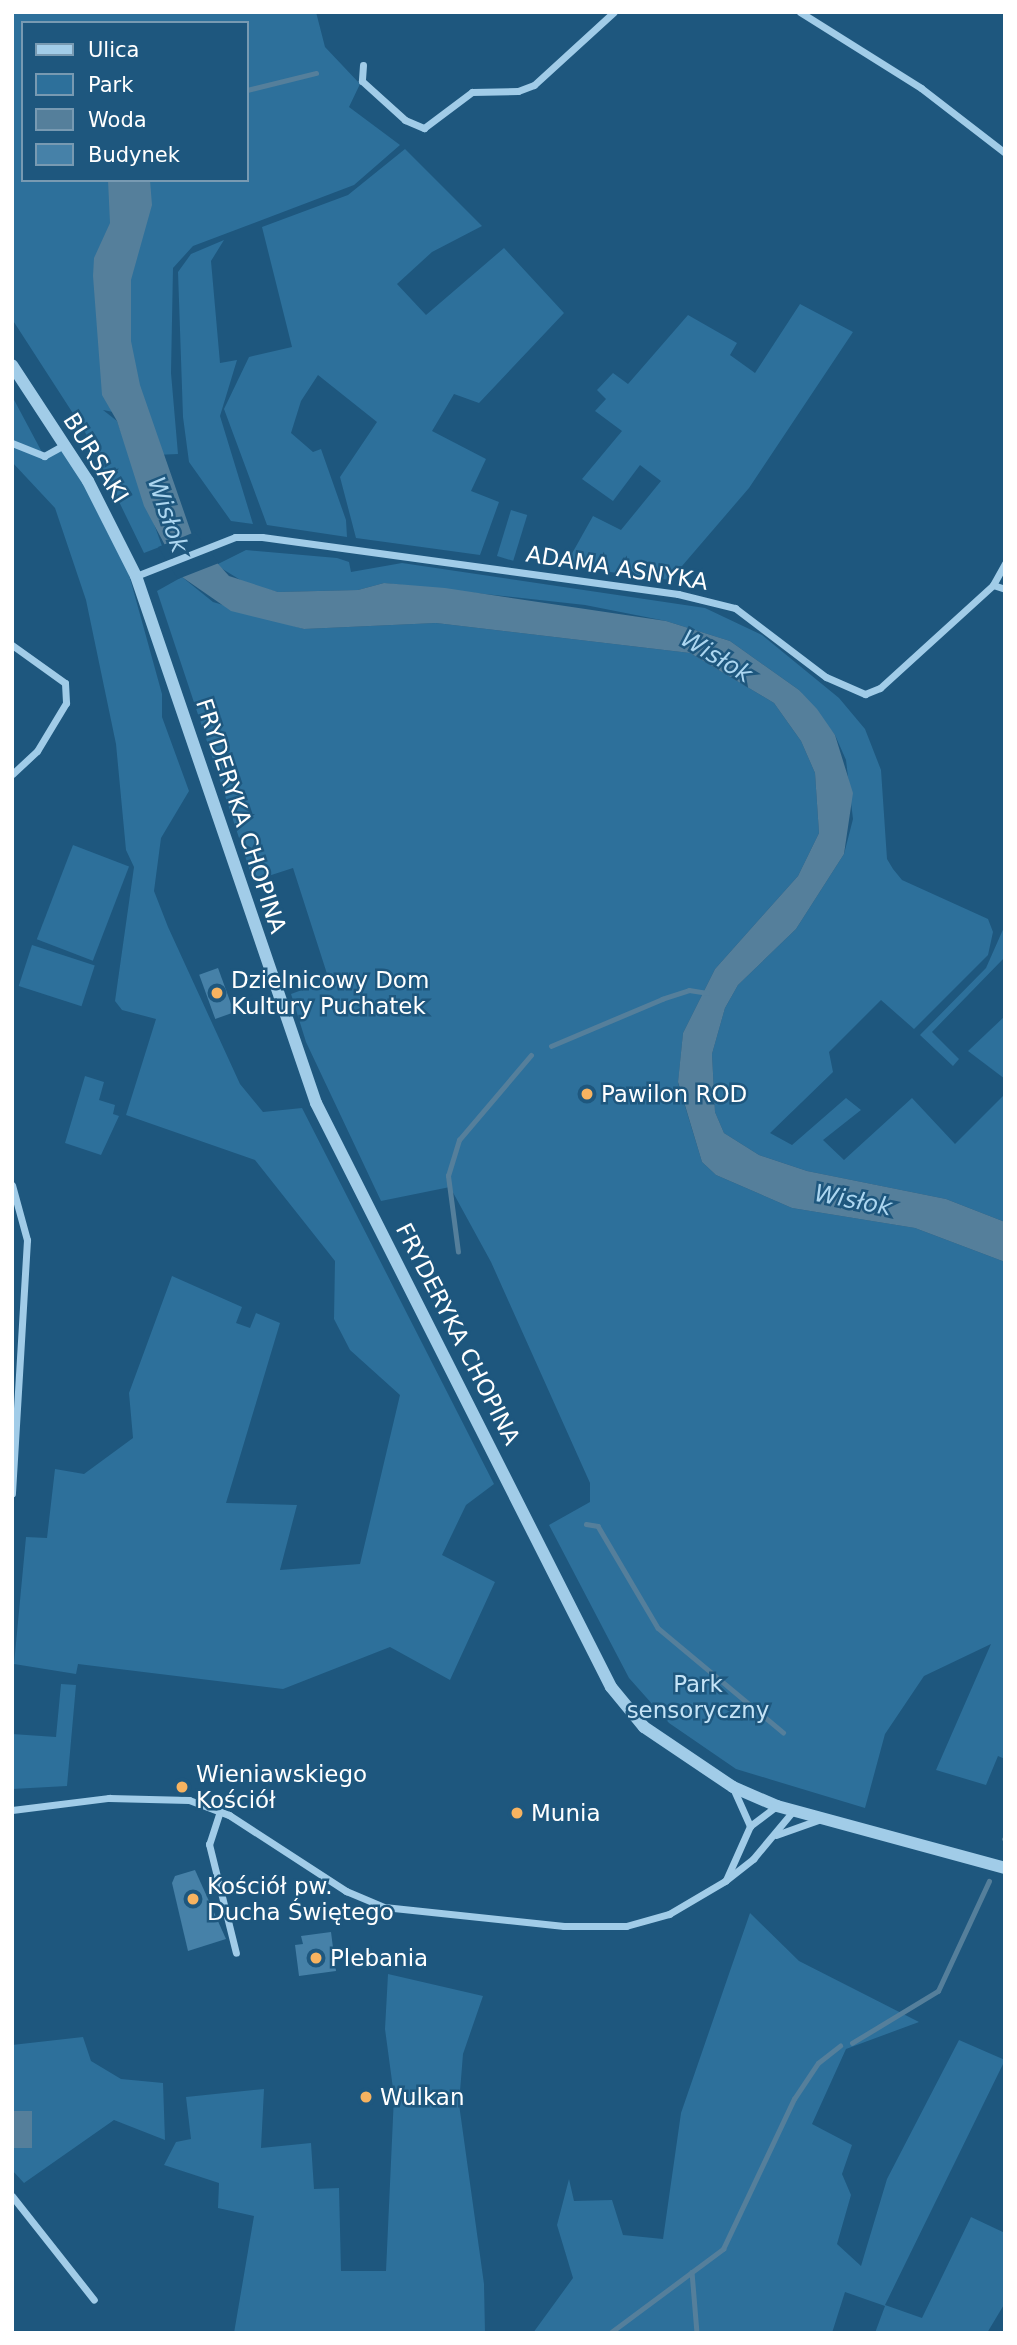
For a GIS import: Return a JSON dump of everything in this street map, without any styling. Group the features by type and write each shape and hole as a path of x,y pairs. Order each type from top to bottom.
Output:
{"street":[{"path":"363,65 362,81 405,120 424,128 472,92 517,91 534,85 614,12"},
{"path":"800,12 921,88 1005,153"},
{"name":"BURSAKI","path":"12,365 64,445 136,576"},
{"path":"12,443 44,456 64,445"},
{"name":"ADAMA ASNYKA","path":"136,576 235,537 503,569 678,594 735,608 826,677 865,694 880,688 993,585 1005,563"},
{"name":"FRYDERYKA CHOPINA","path":"136,576 295,1052 330,1132 527,1511 611,1687 644,1727 733,1787 793,1811 824,1817 1005,1868"},
{"path":"993,585 1005,589"},
{"path":"12,645 65,683 66,703 37,751 12,774"},
{"path":"12,1185 27,1240 12,1494"},
{"path":"733,1787 750,1826"},
{"path":"12,1810 155,1796 220,1811 346,1891 384,1907 427,1913 626,1926 669,1914 725,1881 776,1835 793,1811"},
{"path":"725,1881 750,1826 777,1806"},
{"path":"220,1811 209,1844 236,1953"},
{"path":"776,1835 824,1817"},
{"path":"12,2196 94,2300"}],"green space":[{"path":"12,12 316,12 325,47 360,84 349,107 400,145 354,185 193,246 173,268 171,373 178,454 155,455 144,418 103,410 117,421 162,546 144,553 85,432 12,319"},
{"path":"405,149 482,226 432,252 397,284 426,315 504,248 564,313 479,403 454,394 432,431 486,459 471,491 499,502 480,555 356,538 340,477 377,422 318,375 301,401 291,433 313,452 321,449 346,520 347,537 267,525 224,409 249,357 292,347 262,227 348,195"},
{"path":"224,240 211,261 220,363 237,360 220,416 253,524 231,521 189,462 183,417 178,272 191,254"},
{"path":"800,304 853,332 749,488 670,580 565,566 593,516 621,530 661,481 640,465 613,501 582,479 622,431 595,411 606,399 597,390 613,373 628,384 688,315 737,343 730,355 755,373"},
{"path":"12,396 44,456 64,445 128,571 162,694 162,717 189,791 161,838 154,891 168,927 240,1084 263,1112 302,1108 494,1484 466,1505 442,1555 495,1582 450,1680 390,1647 283,1689 78,1664 76,1674 14,1664 26,1537 47,1538 55,1469 84,1474 133,1438 129,1393 172,1276 242,1307 236,1323 250,1328 256,1313 280,1323 226,1503 297,1505 280,1570 360,1564 400,1395 350,1350 334,1319 335,1261 255,1160 126,1115 156,1019 122,1010 115,1001 134,867 126,850 116,744 86,600 55,508 12,462"},
{"path":"511,510 527,515 513,561 497,556"},
{"path":"246,550 337,558 349,562 351,572 402,563 705,608 762,635 839,698 865,729 881,770 887,859 893,869 902,880 988,919 993,932 988,955 914,1029 881,1000 829,1052 833,1072 770,1133 792,1145 846,1098 861,1110 823,1140 844,1160 912,1098 955,1144 1005,1094 1005,1222 946,1199 807,1171 759,1155 724,1133 715,1112 712,1054 725,1008 738,985 796,929 844,854 853,819 846,760 835,735 799,690 730,641 666,621 585,605 384,583 358,590 278,592 247,584 216,565"},
{"name":"Park sensoryczny","path":"182,577 213,602 304,629 436,623 690,653 774,703 801,741 815,773 819,833 798,876 715,969 683,1033 678,1083 702,1162 716,1175 792,1208 915,1228 1005,1262 1005,1759 998,1756 986,1785 936,1770 991,1644 924,1676 885,1734 865,1808 736,1769 669,1723 629,1678 549,1525 590,1502 590,1483 491,1262 450,1187 381,1201 306,1042 291,994 329,980 293,868 256,880 251,874 157,591"},
{"path":"73,845 129,867 93,961 37,939"},
{"path":"1005,925 1005,957 932,1032 959,1059 953,1066 920,1035 986,968"},
{"path":"32,945 95,965 81,1006 19,986"},
{"path":"1005,1016 1005,1079 968,1051"},
{"path":"85,1076 104,1082 99,1100 115,1105 113,1114 119,1116 101,1155 65,1143"},
{"path":"61,1684 76,1685 67,1786 12,1789 12,1734 56,1737"},
{"path":"750,1913 799,1961 919,2022 846,2049 812,2124 852,2145 842,2174 851,2195 837,2244 861,2266 887,2179 959,2040 1005,2060 885,2305 922,2318 971,2217 1005,2233 1005,2303 987,2333 875,2333 885,2306 845,2292 832,2333 533,2333 573,2278 557,2225 569,2179 574,2201 612,2200 623,2235 663,2239 681,2113"},
{"path":"388,1974 483,1996 463,2054 459,2104 484,2284 485,2333 234,2333 254,2216 218,2208 219,2183 164,2165 176,2142 191,2139 186,2097 264,2089 261,2148 311,2143 314,2189 339,2188 341,2271 386,2271 394,2096 385,2029"},
{"path":"83,2037 91,2061 121,2079 163,2083 165,2140 114,2120 24,2183 12,2170 12,2148 31,2148 32,2111 12,2111 12,2045"}],"water":[{"name":"Wisłok","path":"108,182 150,182 152,205 131,280 131,341 140,385 192,535 229,576 278,592 358,590 384,583 445,588 666,621 730,641 799,690 817,709 835,735 853,793 844,854 796,929 738,985 725,1008 712,1054 715,1112 724,1133 759,1155 807,1171 946,1199 1005,1222 1005,1262 915,1228 792,1208 716,1175 702,1162 678,1082 683,1033 715,969 798,876 819,833 815,773 801,741 774,703 690,653 436,623 304,629 231,611 182,577 144,506 117,421 102,395 93,276 94,258 110,223"},
{"path":"12,2111 32,2111 32,2148 12,2148"}],"pier":[{"path":"195,532 219,563 178,579 158,547"}],"building":[{"name":"Dzielnicowy Dom Kultury Puchatek","path":"218,968 234,1012 215,1019 199,975"},
{"name":"Kościół pw. Ducha Świętego","path":"195,1870 226,1939 188,1951 172,1883 175,1876"},
{"name":"Plebania","path":"331,1932 336,1971 299,1976 295,1945 303,1944 301,1936"}],"waterway":[{"path":"248,90 316,73"},
{"path":"551,1046 662,999 689,990 707,993"},
{"path":"458,1252 448,1176 459,1140 531,1055"},
{"path":"586,1524 598,1526 658,1628 783,1732"},
{"path":"852,2043 938,1991 989,1881"},
{"path":"610,2333 723,2249 794,2099 818,2063 840,2046"},
{"path":"692,2272 697,2333"}],"place":[{"name":"Dzielnicowy Dom Kultury Puchatek","path":"217,993"},
{"name":"Pawilon ROD","path":"587,1094"},
{"name":"Wieniawskiego Kościół","path":"182,1787"},
{"name":"Munia","path":"517,1813"},
{"name":"Kościół pw. Ducha Świętego","path":"193,1899"},
{"name":"Plebania","path":"316,1958"},
{"name":"Wulkan","path":"366,2097"}]}
